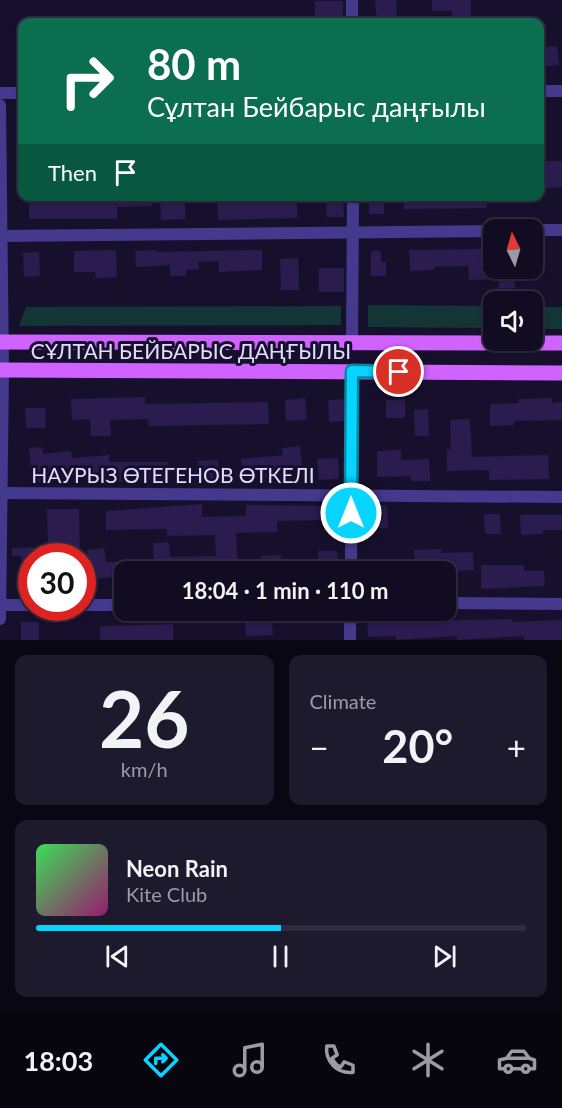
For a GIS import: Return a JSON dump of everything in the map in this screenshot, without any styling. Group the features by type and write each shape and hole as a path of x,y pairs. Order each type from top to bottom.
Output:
{"main road":[{"name":"СҰЛТАН БЕЙБАРЫС ДАҢҒЫЛЫ","path":"2,342 562,343"},
{"name":"СҰЛТАН БЕЙБАРЫС ДАҢҒЫЛЫ","path":"2,370 562,373"}],"street":[{"path":"352,0 352,18"},
{"path":"544,91 562,91"},
{"path":"0,93 18,93"},
{"path":"0,105 2,342 0,618"},
{"path":"352,344 353,201"},
{"path":"543,230 562,230"},
{"path":"1,236 483,231"},
{"path":"351,561 352,371"},
{"name":"НАУРЫЗ ӨТЕГЕНОВ ӨТКЕЛІ","path":"1,493 562,497"},
{"path":"456,603 562,604"},
{"path":"96,605 114,604"},
{"path":"0,605 18,605"},
{"path":"350,621 350,640"}],"green space":[{"path":"368,305 483,306 483,328 368,327"},
{"path":"341,306 341,325 19,326 26,307"},
{"path":"543,307 562,307 562,329 543,329"}],"building":[{"path":"375,0 396,0 397,18 377,18"},
{"path":"432,0 471,0 471,17 452,17 452,11 432,11"},
{"path":"315,1 343,1 343,18 315,18"},
{"path":"557,46 559,65 545,66 544,47"},
{"path":"544,161 562,161 562,187 546,188 546,180 544,180"},
{"path":"29,201 152,201 152,206 117,207 117,219 29,219"},
{"path":"160,201 185,201 185,219 161,220"},
{"path":"217,201 297,201 297,218 218,220"},
{"path":"326,201 343,201 344,217 327,217"},
{"path":"369,201 384,201 384,214 369,214"},
{"path":"403,201 487,201 487,208 404,209"},
{"path":"543,247 545,247 545,268 543,268"},
{"path":"483,249 483,279 499,279 469,280 468,266 434,267 434,270 410,271 409,250"},
{"path":"116,250 117,277 96,278 95,272 74,272 74,251"},
{"path":"156,250 156,252 262,250 262,270 219,272 219,261 198,262 199,269 186,270 186,276 170,276 170,265 136,267 135,251"},
{"path":"371,251 381,251 381,262 386,262 386,276 371,276"},
{"path":"39,252 40,276 24,277 23,253"},
{"path":"298,258 299,290 281,290 280,259"},
{"path":"319,268 344,268 344,292 319,292"},
{"path":"499,279 515,279 515,288 499,289"},
{"path":"145,397 145,404 268,402 269,424 149,426 148,419 110,420 111,436 91,436 90,419 72,420 71,399"},
{"path":"305,398 307,420 286,421 285,400"},
{"path":"552,398 552,403 562,402 562,420 514,421 514,425 490,426 490,404 519,403 518,399"},
{"path":"344,399 344,421 329,422 328,400"},
{"path":"405,399 405,418 386,418 386,400"},
{"path":"25,408 45,408 46,428 26,428"},
{"path":"428,409 429,436 415,436 414,410"},
{"path":"470,419 472,457 548,455 549,479 489,480 489,470 447,471 447,449 451,449 450,420"},
{"path":"300,446 302,467 269,469 270,477 243,479 241,459 283,455 282,448"},
{"path":"42,447 43,454 71,451 72,458 109,455 109,462 168,462 169,483 157,484 157,480 91,481 91,478 32,483 29,448"},
{"path":"401,450 401,460 429,459 430,481 411,481 411,476 377,477 377,451"},
{"path":"338,458 339,479 319,480 317,459"},
{"path":"218,460 219,481 199,482 198,461"},
{"path":"202,504 202,517 246,516 246,505 341,506 342,527 324,528 323,520 277,521 277,532 236,533 237,561 154,561 153,543 169,542 170,557 216,556 215,535 167,536 167,529 106,530 106,511"},
{"path":"369,505 387,505 388,528 370,529"},
{"path":"47,509 79,509 80,543 48,543"},
{"path":"484,514 500,514 501,534 485,534"},
{"path":"520,515 562,515 562,530 543,530 543,534 521,535"},
{"path":"12,548 18,548 18,556 12,556"},
{"path":"104,548 106,562 114,562 114,576 96,579 96,549"},
{"path":"441,549 442,553 473,552 474,570 456,571 456,561 415,561 414,550"},
{"path":"318,551 337,551 337,561 261,561 261,556 281,555 281,560 318,559"},
{"path":"481,565 524,565 524,571 544,571 545,586 481,589"},
{"path":"562,620 562,640 524,640 523,636 457,640 457,636 396,640 396,636 368,637 367,621"},
{"path":"21,622 39,622 39,640 21,640"},
{"path":"272,622 273,635 246,636 245,623"},
{"path":"173,624 173,640 100,640 100,626"}],"route":[{"path":"351,513 352,371 399,372"}]}
